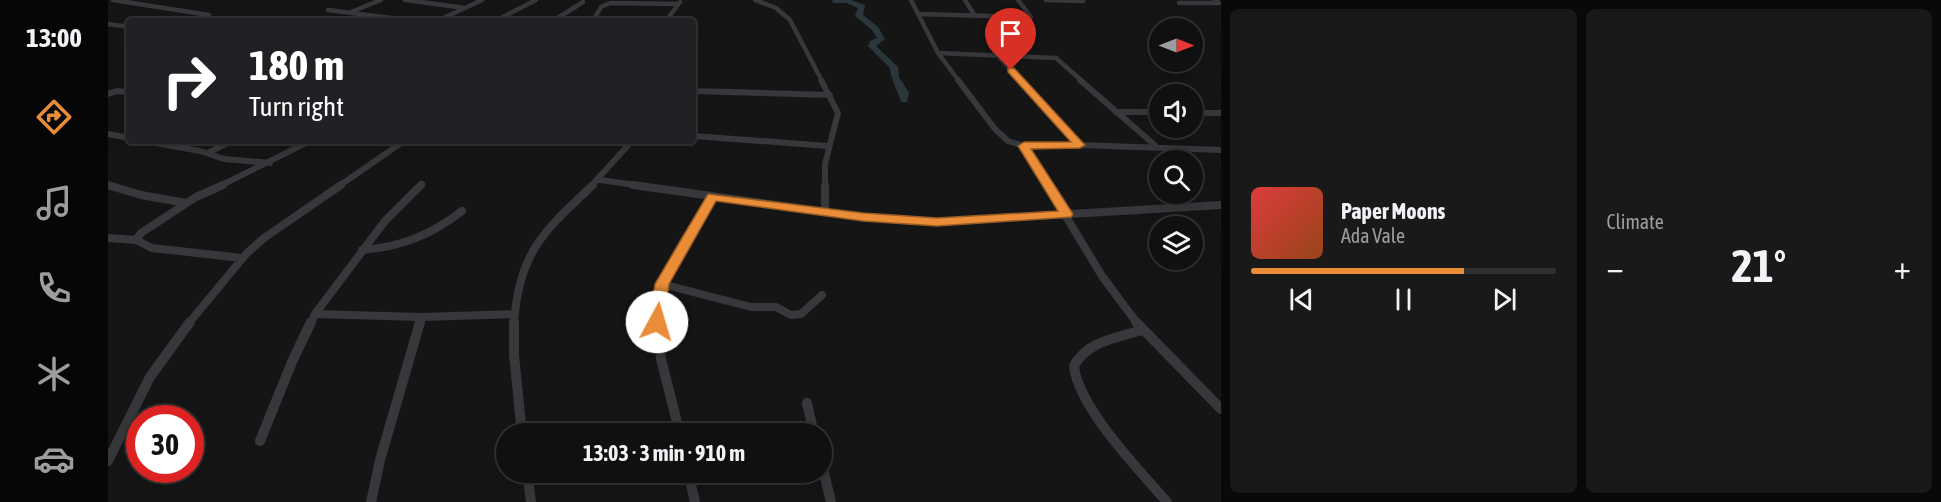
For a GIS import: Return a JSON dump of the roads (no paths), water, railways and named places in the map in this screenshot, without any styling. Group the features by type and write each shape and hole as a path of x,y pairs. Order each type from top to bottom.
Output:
{"street":[{"path":"108,2 113,0 209,15 204,18"},
{"path":"150,6 167,0"},
{"path":"349,13 381,0"},
{"path":"405,0 465,8"},
{"path":"443,18 482,0"},
{"path":"501,18 536,0"},
{"path":"758,0 776,8 790,20 838,113 825,164 825,212"},
{"path":"911,0 938,53 995,129 1008,141 1024,146 1080,145 1221,150"},
{"path":"965,0 975,16"},
{"path":"918,14 1031,17 1018,0"},
{"path":"1046,0 1083,1"},
{"path":"1179,3 1219,3 1215,0"},
{"path":"558,18 583,2"},
{"path":"594,18 601,7 610,3 678,4"},
{"path":"645,8 678,4"},
{"path":"668,18 678,4"},
{"path":"328,10 382,18"},
{"path":"108,24 126,27"},
{"path":"938,53 1051,57 1060,60 1157,147"},
{"path":"998,55 1080,145"},
{"path":"696,91 830,95"},
{"path":"108,93 126,92"},
{"path":"1116,112 1149,112"},
{"path":"1203,113 1221,113"},
{"path":"108,134 126,137"},
{"path":"696,136 828,146"},
{"path":"161,144 208,153 224,159 270,163"},
{"path":"208,153 225,144"},
{"path":"136,240 141,233 208,190 270,163 305,144"},
{"path":"108,461 150,376 204,302 243,258 264,238 400,144"},
{"path":"521,423 514,366 514,314 520,279 528,255 558,217 600,180 630,144"},
{"path":"1024,146 1102,276 1142,330 1221,409"},
{"path":"600,180 825,212 937,222 1221,205"},
{"path":"260,441 292,362 315,314 385,221 422,184"},
{"path":"108,185 141,195 186,203"},
{"path":"677,423 660,348 657,322 662,284 712,196"},
{"path":"362,250 393,247 420,240 437,231 462,211"},
{"path":"108,238 136,240 152,248 243,258"},
{"path":"662,284 735,303 776,307 791,315 801,314 822,294"},
{"path":"315,314 421,317 514,314"},
{"path":"370,502 421,317"},
{"path":"1142,330 1096,345 1083,353 1074,364 1073,373 1084,397 1167,502"},
{"path":"807,403 812,423"},
{"path":"528,483 531,502"},
{"path":"691,483 695,502"},
{"path":"826,483 831,502"}],"waterway":[{"path":"835,0 835,2 847,1 862,7 859,16 875,29 881,39 872,46 894,67 895,77 904,93 904,100"}]}
